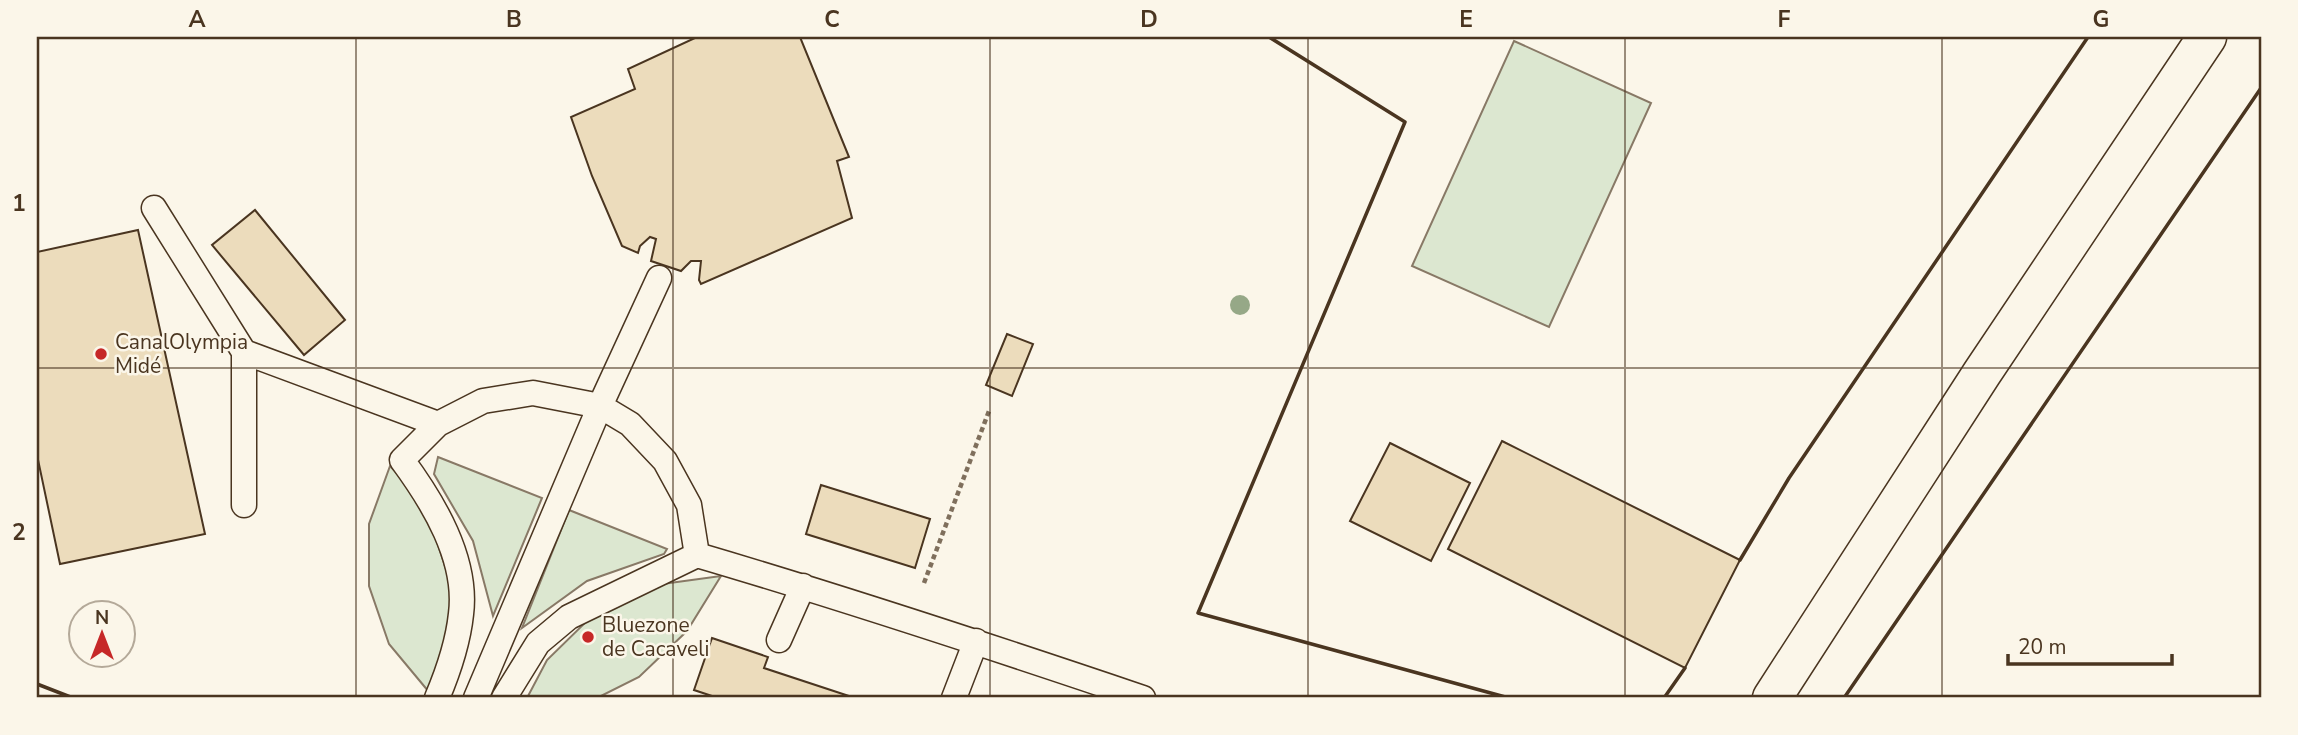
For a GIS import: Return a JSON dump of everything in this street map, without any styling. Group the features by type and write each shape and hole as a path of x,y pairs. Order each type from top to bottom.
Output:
{"street":[{"path":"1772,698 1982,373 2207,37"}],"lane":[{"path":"154,208 244,352 244,505"},
{"path":"476,698 600,406 659,278"},
{"path":"244,352 438,424"},
{"path":"438,698 462,613 460,572 427,494 402,460 438,424 484,401 533,393 600,406 630,424 665,461 689,505 697,555"},
{"path":"504,698 538,643 569,617 697,555 976,641 1143,698"},
{"path":"779,640 803,586"},
{"path":"954,698 976,641"}],"path":[{"path":"909,620 989,411"}],"green space":[{"path":"1514,41 1651,103 1549,327 1412,266"},
{"path":"438,457 542,498 493,616 473,541 434,474"},
{"path":"390,466 424,502 455,597 449,647 429,692 389,644 369,586 369,524"},
{"path":"569,510 667,549 664,554 587,581 522,628"},
{"path":"721,576 687,631 639,677 597,698 527,698 547,660 594,614 655,585"}],"building":[{"path":"697,37 800,37 849,157 837,161 852,218 701,284 701,261 691,261 681,271 651,261 656,239 650,237 640,246 638,253 622,246 592,176 571,117 635,89 628,69"},
{"path":"255,210 345,320 304,355 212,245"},
{"name":"CanalOlympia Midé","path":"138,230 205,534 60,564 37,455 37,252"},
{"path":"1007,334 1033,344 1012,396 986,385"},
{"path":"1502,441 1740,560 1685,668 1448,549"},
{"path":"1390,443 1470,483 1431,561 1350,521"},
{"path":"821,485 930,519 915,568 806,534"},
{"path":"712,638 768,657 764,668 855,698 718,698 694,690"}],"wall":[{"path":"1269,37 1405,122 1198,613 1509,698"},
{"path":"1740,560 1789,478 2088,37"},
{"path":"1844,698 2261,88"},
{"path":"1664,698 1685,668"},
{"path":"37,684 73,698"}],"place":[{"name":"CanalOlympia Midé","path":"101,354"},
{"name":"Bluezone de Cacaveli","path":"588,637"}]}
